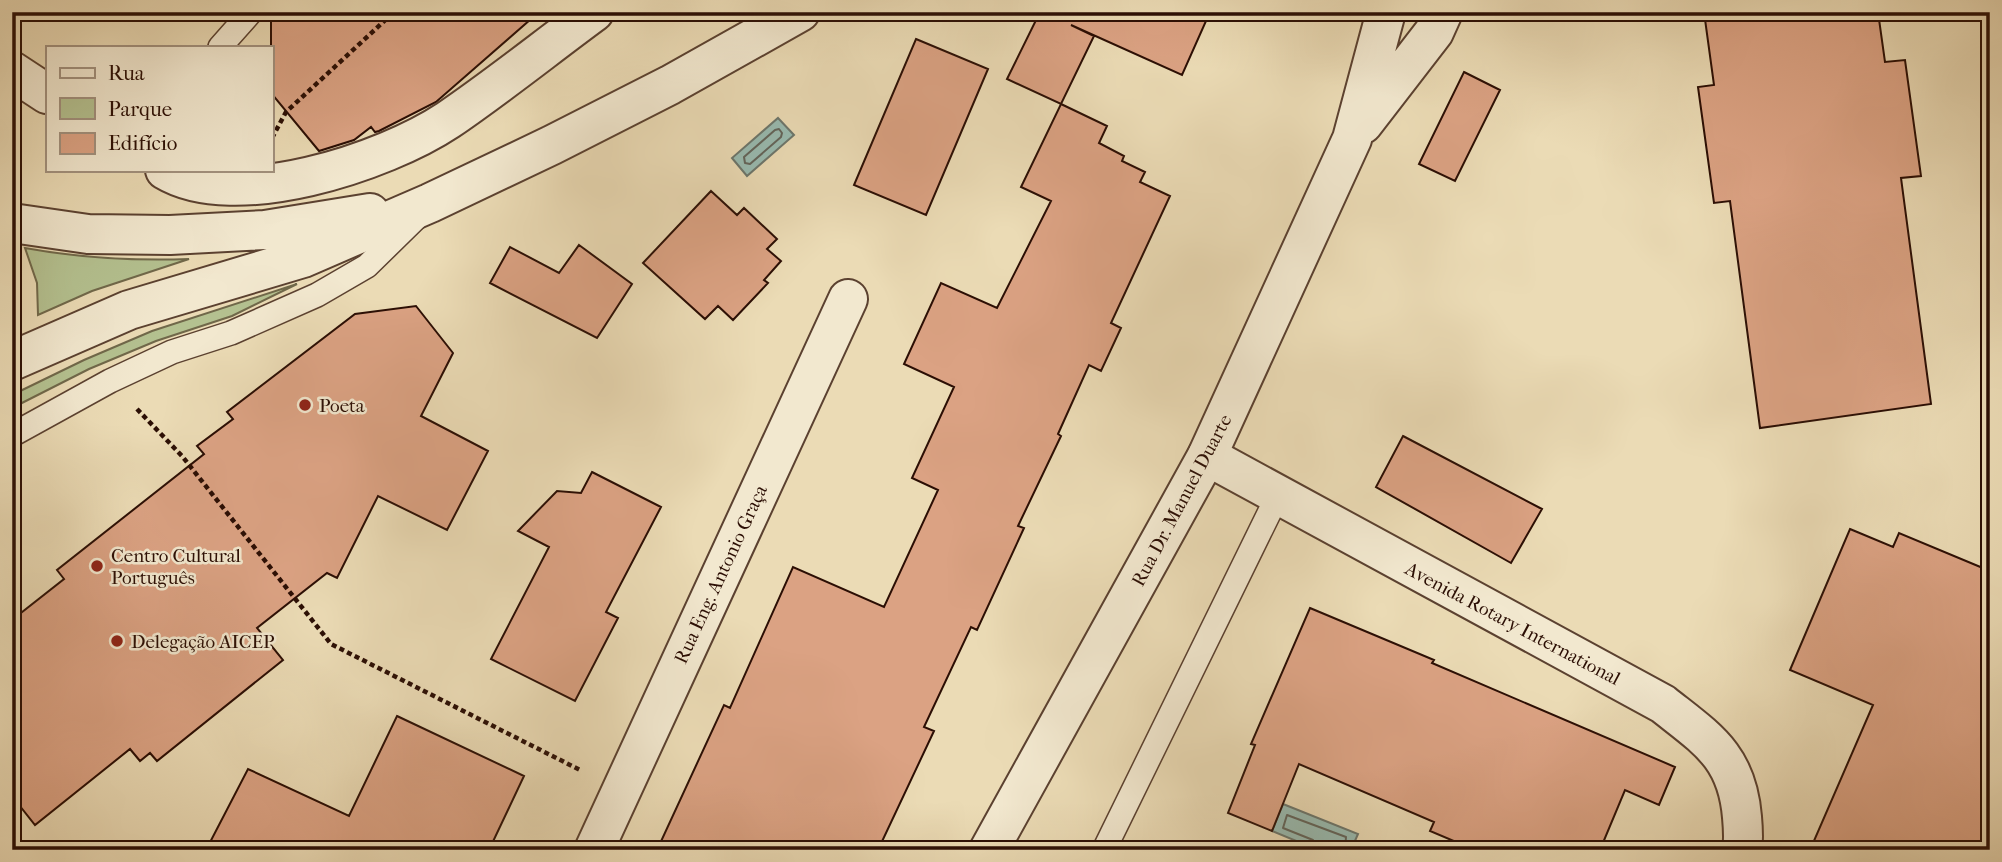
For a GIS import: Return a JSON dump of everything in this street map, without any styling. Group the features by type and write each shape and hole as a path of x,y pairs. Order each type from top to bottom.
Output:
{"street":[{"path":"168,172 174,176 210,184 245,187 341,169 446,121 594,12"},
{"path":"12,361 129,310 303,258 430,203 670,85 800,12"},
{"name":"Rua Dr. Manuel Duarte","path":"989,850 1207,456 1352,139 1387,12"},
{"name":"Rua Dr. Manuel Duarte","path":"1352,139 1434,32 1443,12"},
{"path":"12,71 46,93"},
{"path":"12,223 88,234 223,233 265,230 430,203"},
{"name":"Rua Eng. Antonio Graça","path":"594,850 848,299"},
{"name":"Avenida Rotary International","path":"1207,456 1663,704 1704,736 1730,765 1740,797 1742,850"}],"lane":[{"path":"221,46 251,12"},
{"path":"12,435 110,381 172,352 231,333 317,295 367,266 430,203"},
{"path":"1104,850 1278,495"}],"path":[{"path":"273,135 286,112 394,12"},
{"path":"110,381 182,456 331,644 590,775"}],"green space":[{"path":"25,248 107,258 189,259 92,291 38,315 37,283"},
{"path":"297,284 232,316 156,341 89,369 12,408 12,395 84,360 152,331"}],"water":[{"path":"778,118 794,135 747,176 732,158"},
{"path":"1283,804 1358,834 1351,850 1318,850 1272,831"}],"building":[{"path":"271,12 539,12 436,102 379,131 375,132 371,127 354,140 319,151 273,95"},
{"path":"1040,12 1210,12 1182,75 1071,25 1094,36 1061,104 1007,79"},
{"path":"1704,12 1878,12 1885,62 1905,60 1921,176 1901,178 1931,404 1760,428 1730,201 1714,203 1698,87 1714,85"},
{"path":"916,39 988,69 926,215 854,185"},
{"path":"1464,72 1500,90 1455,181 1419,164"},
{"path":"1061,104 1107,126 1099,143 1124,156 1122,161 1145,172 1140,182 1170,196 1111,323 1121,328 1101,371 1089,365 1058,434 1061,436 1018,526 1024,528 977,630 971,627 924,727 934,731 878,850 657,850 724,705 730,708 793,567 884,607 938,490 912,478 954,387 904,364 941,283 997,308 1051,201 1021,187"},
{"path":"711,191 737,215 744,208 777,239 767,249 781,261 764,280 768,283 733,320 718,306 705,319 643,263"},
{"path":"579,245 632,284 597,338 490,283 510,247 559,273"},
{"path":"416,306 453,353 421,416 488,451 447,530 378,496 337,578 327,573 257,628 283,660 157,761 150,753 140,761 130,749 35,825 12,796 12,620 64,579 57,570 204,454 197,446 233,419 227,412 355,314"},
{"path":"1403,436 1542,509 1511,563 1376,487"},
{"path":"592,472 661,507 606,612 618,618 575,701 491,659 549,547 518,531 557,491 581,493"},
{"path":"1850,529 1893,547 1899,533 1990,571 1990,850 1810,850 1873,705 1790,670"},
{"path":"1310,608 1675,767 1659,805 1625,790 1600,850 1475,850 1430,831 1434,822 1299,764 1272,831 1228,813 1255,745 1251,744"},
{"path":"397,716 524,776 489,850 206,850 248,769 349,816"}],"place":[{"name":"Poeta","path":"305,405"},
{"name":"Centro Cultural Português","path":"97,566"},
{"name":"Delegação AICEP","path":"117,641"}]}
